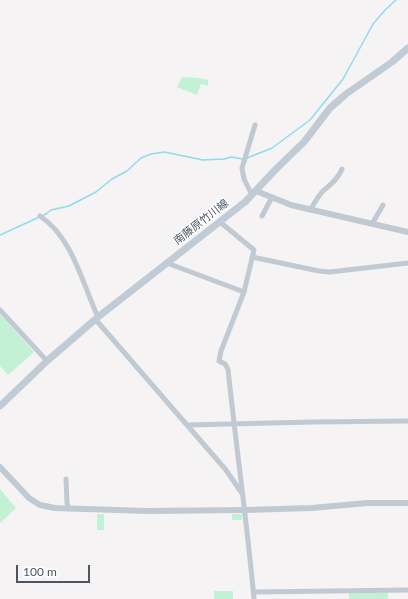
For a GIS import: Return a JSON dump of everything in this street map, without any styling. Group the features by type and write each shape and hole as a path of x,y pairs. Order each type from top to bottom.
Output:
{"main road":[{"name":"南藤原竹川線","path":"0,406 97,318 220,222 254,193 276,168 304,142 330,108 346,94 392,62 408,48"}],"street":[{"path":"255,125 242,168 244,179 254,193 272,197 290,205 408,232"},
{"path":"310,210 322,192 340,176 342,169"},
{"path":"262,216 272,197"},
{"path":"372,224 383,205"},
{"path":"41,217 59,234 72,257 97,318 226,470 242,495"},
{"path":"220,222 254,250 244,292 219,358 219,361 225,364 228,369 254,599"},
{"path":"252,257 330,272 408,263"},
{"path":"167,263 244,292"},
{"path":"0,310 47,362"},
{"path":"187,425 408,421"},
{"path":"0,467 19,489 35,502 50,508 147,511 245,510 312,508 368,503 408,503"},
{"path":"66,479 67,503 69,509"},
{"path":"254,592 408,590"}],"green space":[{"path":"182,77 208,80 208,86 201,84 197,95 177,87"},
{"path":"0,314 34,352 8,375 0,366"},
{"path":"0,489 16,508 0,523"},
{"path":"97,514 104,514 104,530 97,530"},
{"path":"232,514 242,514 242,520 232,520"},
{"path":"214,591 233,591 233,599 214,599"},
{"path":"349,593 388,593 388,599 349,599"}],"waterway":[{"path":"247,158 272,148 310,120 343,79 373,24 396,0"},
{"path":"0,235 46,214 51,210 69,206 96,192 112,179 127,171 141,158 151,154 164,152 203,160 224,159 231,157 243,159"}]}
